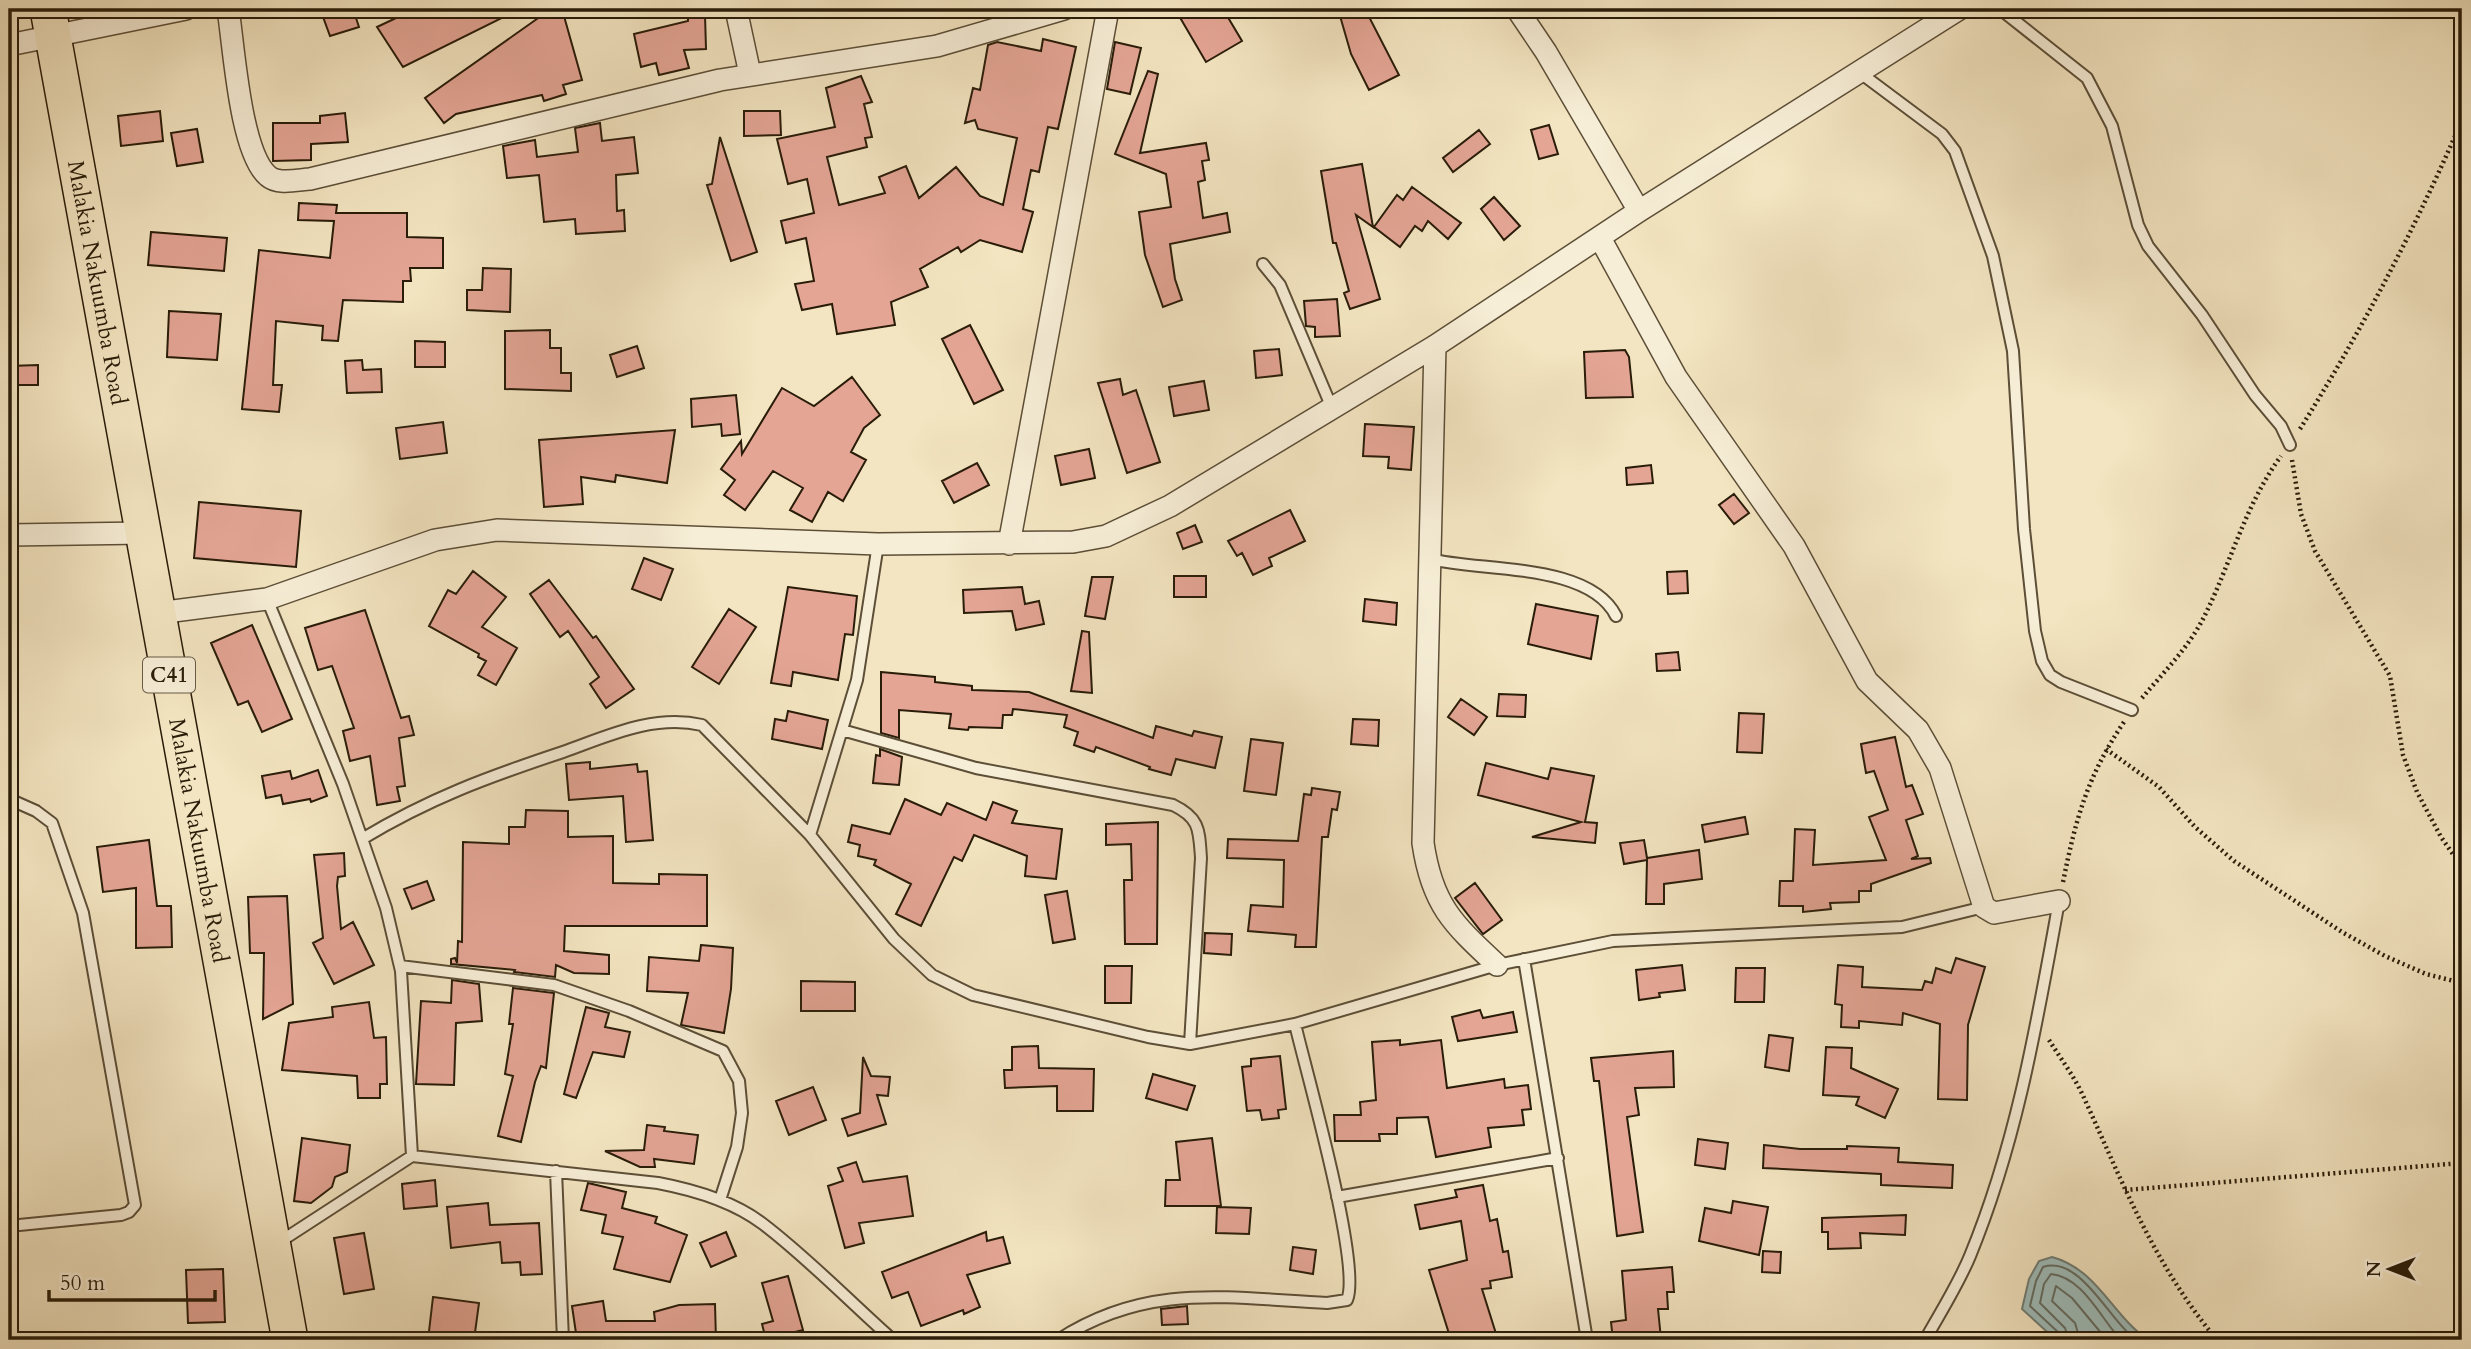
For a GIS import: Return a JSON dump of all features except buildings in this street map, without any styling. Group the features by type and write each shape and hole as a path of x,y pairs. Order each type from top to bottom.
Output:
{"main road":[{"name":"Malakia Nakuumba Road","path":"51,22 290,1340"}],"street":[{"path":"9,45 51,22 186,9"},
{"path":"229,9 246,132 257,164 269,178 283,181 310,179 750,74 937,46 1065,9"},
{"path":"736,9 750,74"},
{"path":"1009,544 1108,9"},
{"path":"1517,9 1546,52 1639,211"},
{"path":"158,613 267,599 435,540 497,530 878,544 1073,542 1106,536 1170,506 1435,345 1639,211 1958,9"},
{"path":"1600,238 1676,377 1794,546 1867,681 1918,730 1940,768 1984,907 1994,913 2059,901"},
{"path":"1435,345 1423,844 1429,879 1450,919 1497,965"},
{"path":"9,535 144,533"}],"lane":[{"path":"2000,9 2087,78 2112,126 2138,225 2148,246 2202,315 2255,395 2281,426 2290,445"},
{"path":"1859,72 1942,134 1955,151 1993,256 2012,351 2024,529 2035,631 2042,662 2050,675 2061,682 2132,710"},
{"path":"1263,264 1280,285 1332,408"},
{"path":"810,835 864,647 878,544"},
{"path":"1430,559 1542,573 1598,594 1610,604 1616,616"},
{"path":"267,599 343,784 386,908 400,966 412,1156"},
{"path":"362,839 430,800 642,724 682,721 702,725 810,835 914,961 950,986 1148,1037 1190,1044 1295,1024 1497,965 1613,942 1902,927 1984,907"},
{"path":"842,730 976,768 1172,805 1188,812 1195,820 1199,834 1200,858 1190,1044"},
{"path":"9,799 36,811 52,823 83,913 135,1205 129,1212 121,1215 9,1226"},
{"path":"1925,1340 1969,1258 1994,1191 2028,1072 2059,901"},
{"path":"1524,959 1587,1340"},
{"path":"400,966 554,985 629,1011 723,1051 739,1081 742,1113 737,1147 720,1200"},
{"path":"1058,1340 1086,1322 1143,1303 1186,1296 1327,1303 1347,1300 1352,1290 1352,1275 1337,1197 1295,1024"},
{"path":"273,1247 412,1156 658,1183 693,1190 720,1200 762,1224 893,1340"},
{"path":"1337,1197 1558,1158"},
{"path":"556,1171 563,1340"}],"path":[{"path":"2059,901 2082,800 2106,749 2132,710 2187,645 2202,620 2250,506 2290,445 2382,288 2432,190 2462,120"},
{"path":"2290,445 2301,514 2315,551 2390,676 2403,755 2417,792 2441,837 2462,867"},
{"path":"2106,749 2159,787 2195,827 2234,861 2342,932 2385,956 2426,974 2462,983"},
{"path":"2037,1021 2085,1098 2125,1191 2169,1278 2217,1340"},
{"path":"2125,1191 2462,1163"}],"water":[{"path":"2052,1257 2068,1263 2093,1282 2135,1330 2148,1340 2056,1340 2022,1309 2029,1279 2039,1261"}]}
